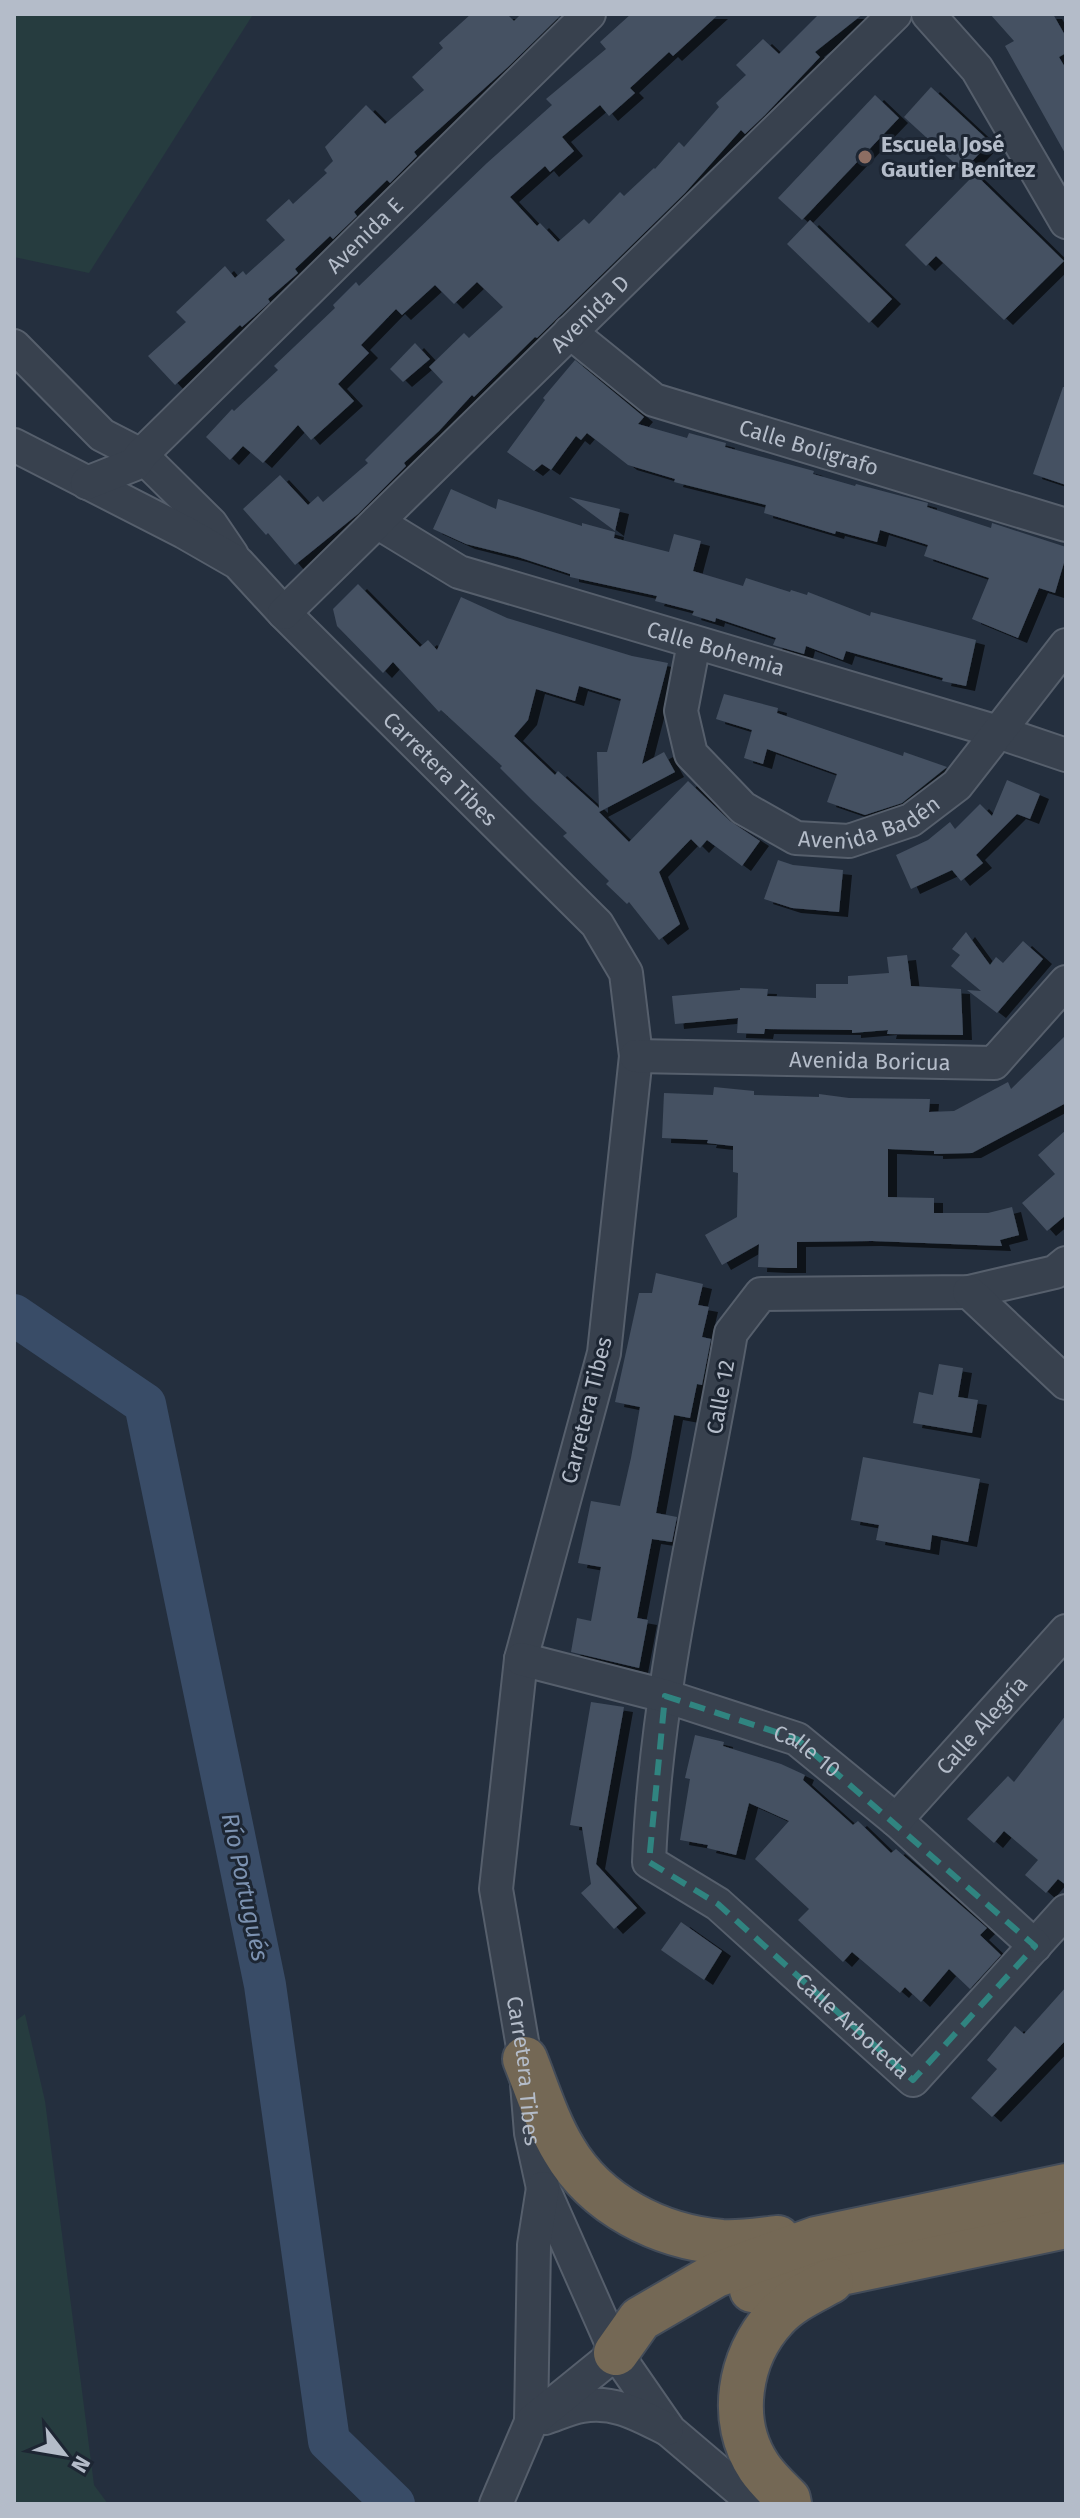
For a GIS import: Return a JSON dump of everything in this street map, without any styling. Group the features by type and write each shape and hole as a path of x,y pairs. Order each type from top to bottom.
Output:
{"highway":[{"path":"525,2059 544,2108 570,2159 587,2181 626,2211 675,2234 701,2240 816,2239"},
{"path":"616,2353 640,2319 716,2275 816,2239 1066,2186"},
{"path":"789,2504 758,2466 749,2446 740,2402 747,2361 774,2319 791,2303 846,2272 1066,2226"},
{"path":"616,2353 650,2343 743,2293 833,2269 846,2272"}],"street":[{"name":"Avenida E","path":"87,483 135,464 589,14"},
{"name":"Avenida D","path":"284,613 895,14"},
{"path":"928,14 977,69 1066,222"},
{"name":"Calle Bolígrafo","path":"570,332 654,400 1066,525"},
{"path":"14,346 102,435 141,455 211,524 238,563"},
{"name":"Carretera Tibes","path":"14,445 238,563 284,613 597,924 626,973 636,1056 604,1353 521,1659 496,1889 525,2059 531,2133 543,2188 616,2353 670,2431 756,2504"},
{"name":"Calle Bohemia","path":"377,522 459,572 1066,755"},
{"name":"Avenida Badén","path":"694,643 681,711 691,754 743,808 796,838 849,841 911,820 957,785 1066,645"},
{"name":"Avenida Boricua","path":"636,1056 994,1063 1066,982"},
{"name":"Calle 12","path":"651,1816 665,1696 731,1333 761,1294 969,1292 1055,1272 1066,1263"},
{"path":"969,1292 1066,1383"},
{"name":"Calle Alegría","path":"896,1820 1066,1631"},
{"name":"Calle 10","path":"521,1659 665,1696 797,1739 896,1820 1035,1946"},
{"name":"Calle Arboleda","path":"651,1816 649,1862 718,1904 913,2080 1066,1911"},
{"path":"496,2504 527,2429 534,2245 543,2188"},
{"path":"527,2429 616,2353"},
{"path":"527,2429 580,2406 611,2405 670,2431"}],"highlighted area":[{"path":"665,1696 797,1739 1035,1946 913,2080 718,1904 649,1862"}],"green space":[{"path":"14,14 252,16 89,273 14,257"},
{"path":"25,2014 45,2101 94,2485 108,2504 14,2504 14,2022"}],"building":[{"path":"471,14 507,14 514,21 521,14 562,14 414,152 417,156 354,212 357,216 333,239 330,236 295,269 298,273 268,299 270,302 242,327 240,325 175,385 148,356 186,322 176,312 225,266 235,278 243,271 246,275 285,240 266,220 289,199 293,204 327,173 324,170 333,161 325,147 366,105 385,124 424,90 412,77 443,48 439,43"},
{"path":"631,14 719,14 673,56 669,52 630,88 635,93 609,116 600,105 562,137 574,151 550,172 545,166 510,197 537,226 540,223 558,242 584,219 589,224 620,192 624,196 655,169 679,142 684,147 719,107 716,103 746,75 736,65 763,39 779,54 819,14 863,14 815,52 820,57 765,115 745,134 741,130 685,193 537,338 474,397 472,395 358,514 295,565 243,509 280,475 308,505 318,496 323,502 368,463 365,460 443,382 429,367 464,333 469,338 503,307 477,282 454,304 435,285 402,315 396,309 361,345 369,353 338,384 354,401 311,440 298,425 263,463 243,446 230,460 206,437 232,409 234,411 278,370 274,366 335,308 333,305 356,282 359,286 552,105 546,99 606,49 600,42"},
{"path":"990,14 1053,14 1066,37 1066,53 1059,57 1066,69 1066,155 1005,46 1014,41"},
{"path":"931,87 990,142 963,171 904,117"},
{"path":"875,95 899,118 802,220 778,198"},
{"path":"975,174 1064,261 1004,320 936,256 926,266 905,245"},
{"path":"810,220 892,299 869,323 787,244"},
{"path":"415,343 430,359 403,382 390,369"},
{"path":"575,360 644,417 638,424 687,438 689,433 726,443 725,447 814,471 813,474 928,503 927,507 991,528 992,523 1066,547 1055,593 1039,588 1018,638 972,619 989,578 924,556 928,545 880,530 877,542 836,531 835,534 764,513 766,505 674,482 675,479 628,465 587,433 581,440 576,436 551,470 542,464 534,471 507,452 545,400 543,398"},
{"path":"1063,387 1066,387 1066,485 1033,474"},
{"path":"451,489 496,509 498,499 582,526 582,523 615,532 614,538 669,552 674,534 701,541 693,571 743,586 746,578 790,592 807,595 808,592 870,616 871,612 976,640 966,686 846,651 843,660 806,646 804,654 773,645 776,638 716,618 715,622 692,615 694,611 655,601 657,596 570,577 570,574 518,557 466,544 433,529"},
{"path":"569,497 620,509 615,531"},
{"path":"358,584 420,647 428,640 437,650 461,597 507,618 632,656 668,663 642,764 664,752 675,772 599,812 629,842 688,781 730,821 760,841 742,866 707,840 700,848 691,839 659,872 680,924 659,940 629,902 627,904 606,884 609,881 563,836 567,833 500,768 502,766 441,710 439,712 393,662 383,673 337,626 333,609","holes":["579,686 621,699 607,752 597,752 599,808 558,771 555,775 514,736 528,720 536,689 575,701"]},
{"path":"724,694 778,708 777,713 903,756 904,752 947,767 902,803 865,815 827,802 837,774 767,749 763,764 744,758 752,730 716,719"},
{"path":"1007,780 1040,794 1030,819 1017,814 976,855 983,863 961,881 952,870 911,889 896,855 928,840 950,822 955,829 980,804 992,816"},
{"path":"778,860 793,865 843,870 839,912 792,908 764,899"},
{"path":"966,932 990,965 996,957 1003,963 1023,941 1043,959 997,1013 967,990 981,991 951,966 960,955 952,949"},
{"path":"907,955 911,986 961,989 963,1035 887,1034 888,1030 852,1033 852,1030 765,1029 764,1034 737,1033 738,1018 675,1024 672,996 740,988 768,989 767,996 816,998 816,984 848,984 848,976 889,973 887,957"},
{"path":"1066,1035 1066,1103 972,1153 934,1154 934,1151 888,1149 888,1197 934,1198 934,1213 988,1213 1012,1207 1019,1235 1000,1240 1002,1246 872,1241 797,1242 797,1268 779,1268 758,1267 759,1244 722,1265 705,1235 737,1217 738,1173 733,1172 733,1146 707,1143 708,1140 662,1138 664,1093 713,1095 714,1087 754,1091 754,1095 819,1097 819,1094 849,1098 930,1099 929,1112 954,1111 1008,1082 1011,1089"},
{"path":"1066,1130 1066,1215 1047,1231 1022,1203 1055,1174 1038,1155"},
{"path":"656,1273 703,1284 698,1305 709,1307 702,1337 711,1339 702,1385 697,1384 690,1418 674,1415 656,1513 677,1517 672,1542 652,1539 637,1618 648,1620 639,1668 571,1652 577,1618 591,1621 601,1567 578,1563 591,1501 620,1506 631,1458 640,1407 615,1402 639,1293 652,1293"},
{"path":"939,1364 963,1368 958,1397 978,1400 972,1433 913,1423 919,1392 933,1395"},
{"path":"863,1457 980,1479 968,1542 932,1535 930,1550 876,1540 879,1525 851,1520"},
{"path":"591,1702 624,1707 596,1864 637,1908 614,1929 581,1893 591,1884 582,1827 570,1825"},
{"path":"1066,1715 1066,1885 1058,1879 1046,1893 1025,1875 1038,1860 1004,1831 994,1843 967,1819 1008,1776 1014,1782"},
{"path":"695,1735 724,1742 723,1746 805,1775 803,1780 853,1825 858,1821 891,1853 896,1849 987,1928 980,1935 1001,1955 970,1989 949,1969 921,2002 905,1987 900,1993 852,1952 843,1962 798,1920 809,1909 755,1859 789,1821 749,1803 736,1855 707,1848 708,1845 680,1840 690,1779 685,1778"},
{"path":"681,1922 722,1951 704,1980 661,1950"},
{"path":"1066,1987 1066,2040 992,2117 971,2098 997,2069 987,2060 1015,2026 1024,2034"}],"waterway":[{"name":"Río Portugués","path":"14,1315 145,1404 265,1985 329,2441 394,2504"}],"place":[{"name":"Escuela José Gautier Benítez","path":"865,157"}]}
